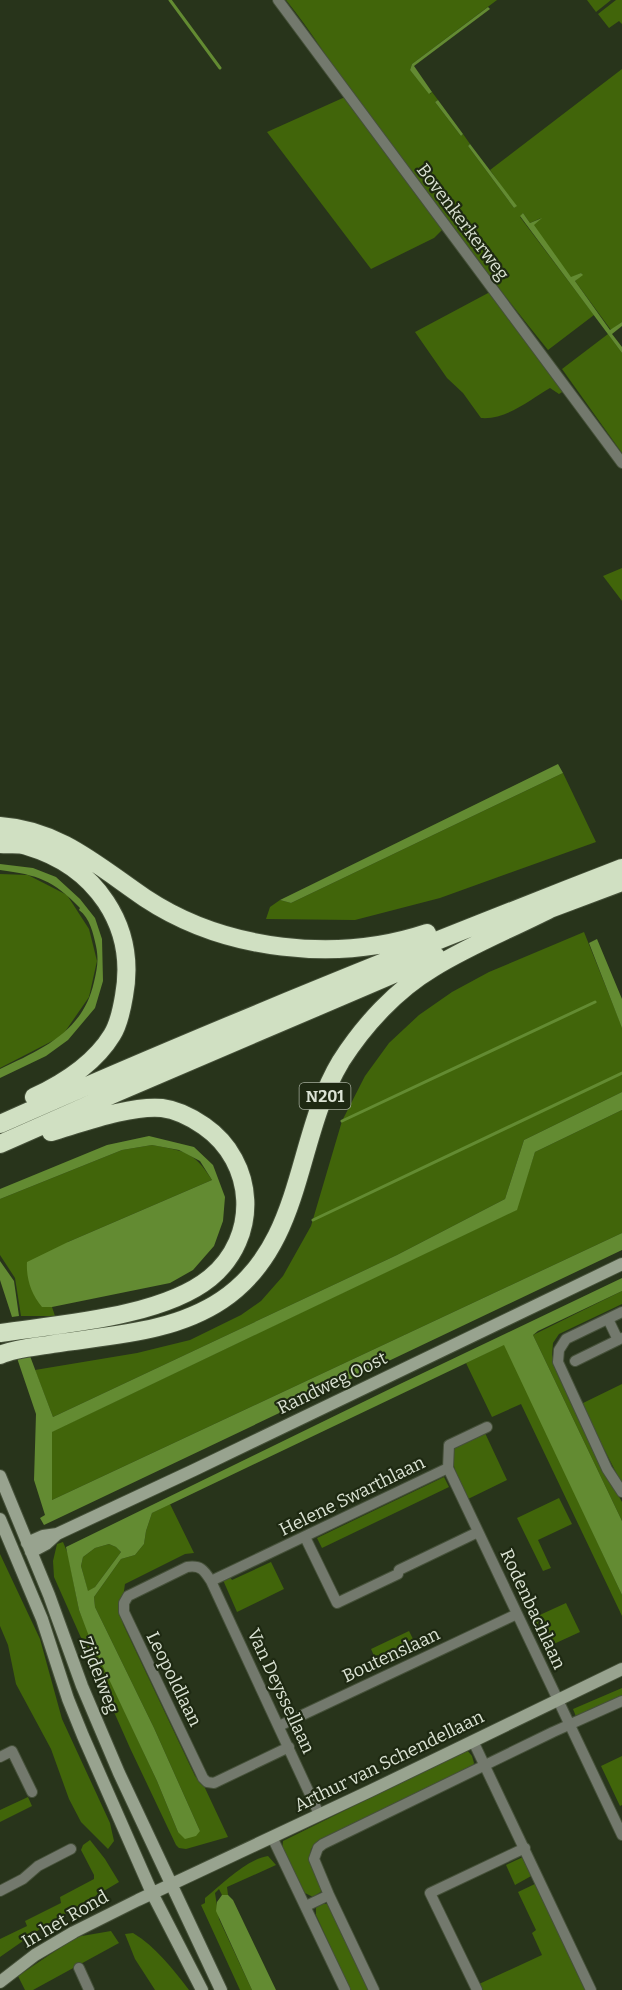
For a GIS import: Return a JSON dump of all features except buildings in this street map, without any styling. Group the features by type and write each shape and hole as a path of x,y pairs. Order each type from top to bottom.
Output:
{"highway":[{"name":"N201","path":"0,826 21,827 46,834 77,851 147,899 180,918 222,935 266,944 322,950 402,941 479,915 550,902 622,882"},
{"path":"0,844 25,845 61,859 101,893 117,919 126,951 128,974 123,1006 113,1034 92,1061 45,1092 0,1114"},
{"name":"N201","path":"0,1144 386,977 622,868"},
{"name":"N201","path":"0,1124 121,1070 550,902"},
{"name":"N201","path":"0,1355 175,1323 204,1311 244,1283 261,1262 285,1222 314,1122 326,1092 341,1061 368,1025 396,995 431,968 471,946 504,933 550,902"},
{"name":"N201","path":"0,1144 121,1112 162,1108 190,1116 216,1134 229,1149 242,1174 246,1201 243,1227 222,1266 209,1278 179,1296 146,1307 0,1333"},
{"name":"N201","path":"0,1325 29,1322 60,1324"},
{"name":"N201","path":"0,1340 30,1335 60,1324"},
{"name":"N201","path":"0,1348 19,1350"}],"street":[{"name":"Bovenkerkerweg","path":"278,0 622,463"},
{"name":"Randweg Oost","path":"28,1544 43,1536 57,1534 194,1470 622,1264"},
{"path":"622,1312 566,1339 559,1350 558,1362 607,1469 622,1492"},
{"path":"575,1361 620,1339 608,1318"},
{"name":"Helene Swarthlaan","path":"211,1581 448,1468 449,1445 487,1427"},
{"name":"Rodenbachlaan","path":"448,1468 622,1835"},
{"name":"Zijdelweg","path":"0,1476 49,1594 82,1686 119,1773 221,1990"},
{"name":"Zijdelweg","path":"0,1519 42,1619 68,1699 152,1893 202,1990"},
{"path":"305,1537 337,1603 478,1532"},
{"name":"Leopoldlaan","path":"211,1581 203,1568 187,1567 128,1596 124,1602 124,1612 203,1778 207,1782 213,1782 289,1748"},
{"name":"Van Deyssellaan","path":"211,1581 320,1814"},
{"name":"Boutenslaan","path":"279,1726 517,1614"},
{"name":"Arthur van Schendellaan","path":"170,1884 622,1669"},
{"path":"374,1990 314,1859 318,1848 622,1701"},
{"path":"473,1741 591,1990"},
{"path":"0,1757 12,1751 32,1792"},
{"path":"272,1837 345,1990"},
{"path":"477,1990 430,1893 525,1848"},
{"path":"0,1891 23,1880 38,1866 70,1850"},
{"path":"152,1893 170,1884"},
{"name":"In het Rond","path":"0,1982 36,1955 74,1932 152,1893"},
{"path":"306,1906 329,1895"},
{"path":"79,1968 89,1990"}],"shaded area":[{"path":"286,0 497,0 412,64 410,70 430,94 432,92 438,100 435,102 461,136 463,134 470,144 468,146 514,208 516,206 490,170 622,69 622,322 611,330 575,281 582,274 571,278 533,225 541,218 530,223 523,213 520,217 594,315 548,350 425,192"},
{"path":"587,0 611,0 596,12"},
{"path":"616,0 622,0 622,24 619,21 609,28 598,14"},
{"path":"488,7 490,9 414,66 432,92 429,94 410,70 412,64"},
{"path":"345,97 443,229 434,238 371,269 267,132"},
{"path":"438,100 463,134 461,136 435,102"},
{"path":"470,144 517,206 514,208 468,146"},
{"path":"523,213 530,223 542,218 534,225 571,277 581,273 583,275 575,281 610,330 622,322 622,326 612,334 622,347 622,353 520,216"},
{"path":"490,292 564,391 559,394 550,388 509,413 481,418 463,393 447,378 415,332"},
{"path":"608,334 622,353 622,453 562,369"},
{"path":"622,568 622,601 603,576"},
{"path":"558,764 563,773 291,903 280,900"},
{"path":"563,773 596,842 440,898 355,920 266,919 270,907 280,900 291,903"},
{"path":"0,864 33,868 56,877 80,899 95,918 102,939 103,981 95,1008 68,1040 46,1056 0,1078 0,1069 59,1037 81,1014 89,999 97,969 97,960 92,931 86,917 79,910 80,908 44,880 0,870"},
{"path":"0,874 28,875 67,895 89,929 97,961 89,997 62,1036 0,1068"},
{"path":"584,932 622,1027 622,1092 524,1140 505,1199 397,1255 53,1417 35,1370 137,1353 190,1340 241,1315 261,1301 283,1276 311,1226 342,1121 365,1076 389,1043 419,1015 452,992 489,972"},
{"path":"597,939 622,999 622,1028 589,943"},
{"path":"622,1092 622,1110 535,1152 517,1210 52,1432 52,1500 622,1233 622,1250 44,1525 40,1518 45,1515 34,1480 36,1414 17,1358 30,1356 53,1417 397,1255 505,1199 524,1140"},
{"path":"622,1110 622,1233 52,1500 51,1432 516,1210 535,1152"},
{"path":"149,1136 194,1147 213,1165 225,1197 223,1221 214,1246 193,1270 170,1283 52,1307 42,1307 30,1286 27,1262 212,1180 200,1161 179,1150 152,1145 122,1150 0,1199 0,1189 107,1145"},
{"path":"152,1145 180,1151 194,1158 212,1180 68,1242 42,1306 52,1307 55,1316 21,1316 15,1278 0,1255 0,1199 122,1150"},
{"path":"0,1261 14,1281 19,1316 12,1317 0,1280"},
{"path":"622,1278 622,1291 533,1335 622,1521 622,1595 504,1345 152,1513 144,1544 135,1555 121,1559 94,1597 95,1607 154,1728 200,1831 196,1836 185,1839 178,1832 157,1781 90,1639 79,1610 66,1547","holes":["109,1544 121,1552 95,1587 88,1591 81,1566 83,1557 95,1548"]},
{"path":"622,1291 622,1304 559,1334 553,1343 552,1355 558,1375 588,1440 622,1502 622,1521 533,1335"},
{"path":"505,1344 622,1595 622,1616 521,1404 492,1417 466,1363"},
{"path":"622,1384 622,1484 581,1404"},
{"path":"485,1433 507,1480 468,1499 454,1467 454,1448"},
{"path":"444,1477 449,1487 322,1548 317,1538"},
{"path":"559,1498 572,1524 538,1540 551,1568 543,1571 517,1518"},
{"path":"170,1504 194,1553 185,1554 125,1584 121,1611 123,1624 195,1776 204,1786 228,1837 186,1849 176,1845 130,1748 54,1577 53,1561 57,1544 63,1542 68,1554 79,1610 178,1832 200,1831 154,1728 95,1607 94,1597 121,1559 135,1555 144,1544 152,1513"},
{"path":"109,1544 121,1552 95,1587 88,1592 81,1566 83,1557 95,1548"},
{"path":"0,1554 40,1639 62,1719 110,1823 114,1841 108,1849 81,1822 69,1799 51,1749 16,1684 8,1645 0,1626"},
{"path":"271,1562 284,1589 237,1612 223,1580 230,1577 232,1580"},
{"path":"566,1603 580,1632 545,1648 531,1619"},
{"path":"409,1631 418,1649 379,1667 371,1649"},
{"path":"622,1688 622,1697 577,1719 573,1709"},
{"path":"467,1750 474,1763 472,1769 318,1842 311,1849 310,1857 323,1886 322,1891 313,1897 305,1893 282,1851 283,1841"},
{"path":"622,1756 622,1805 620,1806 601,1766"},
{"path":"28,1797 32,1806 0,1822 0,1810"},
{"path":"90,1840 119,1882 43,1927 0,1957 0,1939 27,1926 25,1921 61,1903 60,1897 94,1879 81,1850 83,1845"},
{"path":"268,1856 276,1865 227,1887 228,1895 222,1895 219,1889 215,1893 219,1919 252,1990 240,1990 201,1905 205,1903 205,1898 235,1873 252,1862"},
{"path":"523,1857 533,1875 515,1885 506,1865"},
{"path":"537,1883 588,1990 482,1990 479,1984 542,1955 532,1933 536,1930 518,1892"},
{"path":"222,1895 228,1895 233,1900 276,1990 252,1990 216,1911 217,1902"},
{"path":"320,1904 327,1904 331,1907 371,1990 350,1990 316,1915 316,1908"},
{"path":"111,1931 119,1943 33,1990 25,1990 18,1976 76,1937"},
{"path":"133,1933 157,1952 189,1990 155,1990 135,1959 125,1934"}],"waterway":[{"path":"170,0 220,68"},
{"path":"342,1121 595,1002"},
{"path":"313,1220 622,1073"}]}
